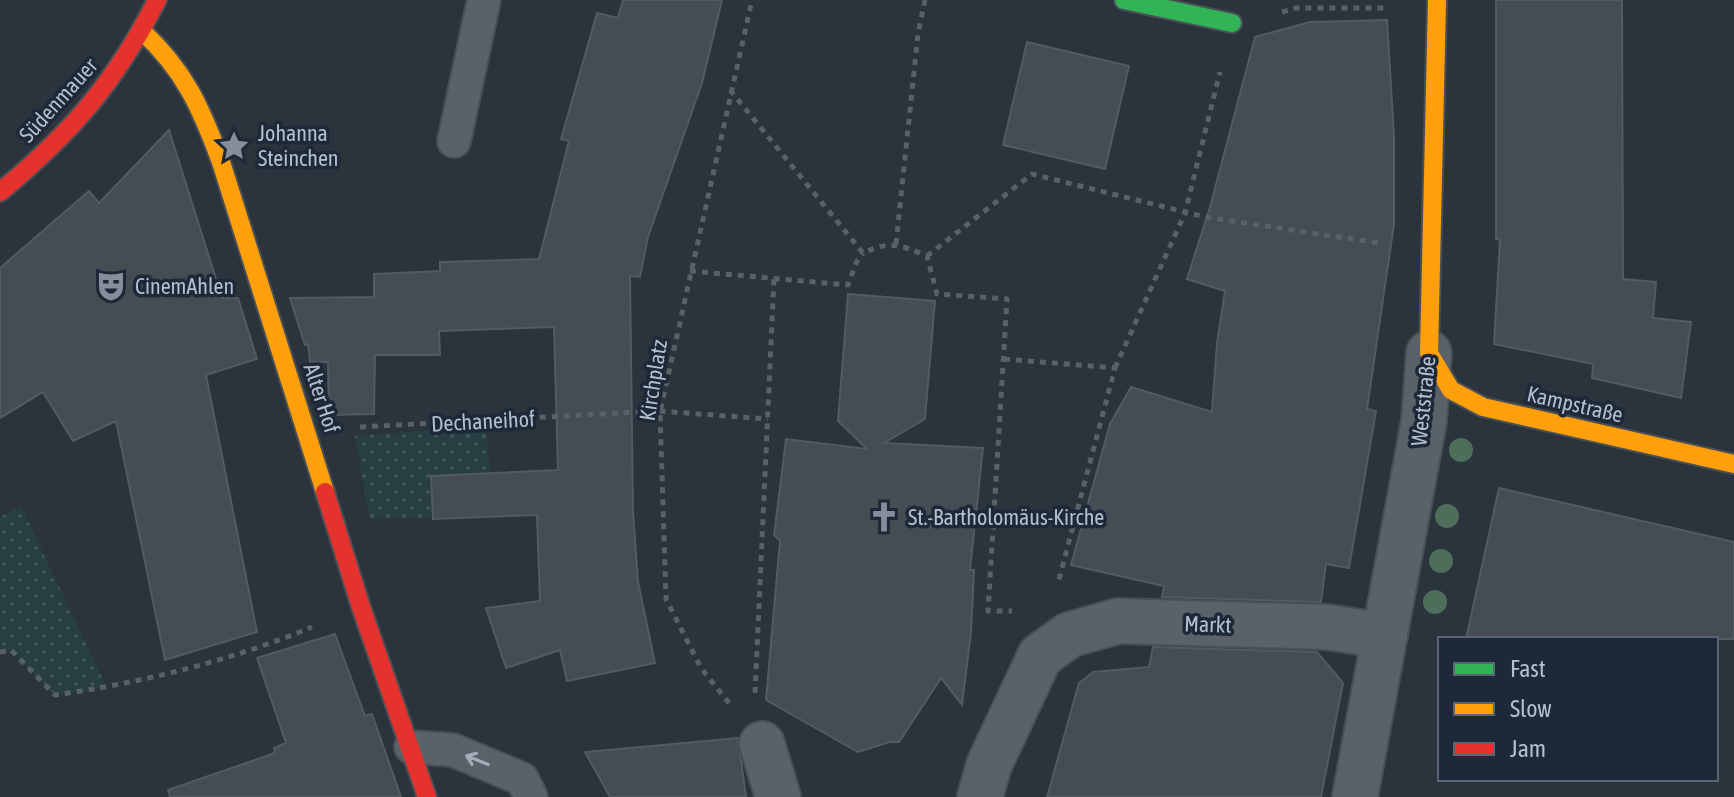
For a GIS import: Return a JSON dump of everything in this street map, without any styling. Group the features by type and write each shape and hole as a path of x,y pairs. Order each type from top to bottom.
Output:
{"street":[{"name":"Südenmauer","path":"0,192 56,145 74,125 117,71 157,0"},
{"path":"1124,0 1232,23"},
{"name":"Weststraße","path":"1355,797 1424,421 1433,251 1437,4"},
{"name":"Alter Hof","path":"142,31 168,53 186,77 202,113 307,430 361,607 427,797"},
{"name":"Kampstraße","path":"1429,353 1451,390 1483,407 1734,464"},
{"path":"980,797 989,765 1040,656 1051,609"},
{"name":"Markt","path":"1040,656 1069,635 1118,621 1327,627 1385,636"},
{"path":"758,739 778,797"}],"lane":[{"path":"454,141 484,0"},
{"path":"411,747 453,750 494,767 522,779 531,797"}],"path":[{"name":"Kirchplatz","path":"752,0 660,412 666,599 701,668 758,739"},
{"path":"896,244 918,34 925,0"},
{"path":"927,256 937,294 1007,299 988,611 1051,609 1115,368 1185,213 1232,23 1296,8 1437,4"},
{"path":"730,90 863,253"},
{"path":"927,256 1032,174 1185,213 1433,251"},
{"path":"690,271 848,285 863,253 881,245 896,244 927,256"},
{"path":"758,739 774,278"},
{"path":"1004,359 1115,368"},
{"name":"Dechaneihof","path":"307,430 660,412 768,419"},
{"path":"0,652 11,650 55,695 107,688 269,645 361,607"}],"green space":[{"path":"486,426 494,518 370,519 355,436"},
{"path":"21,506 107,688 55,695 11,650 0,652 0,517"}],"building":[{"path":"623,0 722,0 702,83 648,237 640,277 630,276 633,511 638,582 655,663 567,681 560,650 506,668 486,608 540,601 537,515 433,519 431,476 558,470 554,327 439,331 440,355 375,355 374,414 329,415 328,362 310,362 308,344 305,345 290,298 374,297 374,274 440,271 440,262 539,259 569,141 561,139 597,13 618,18"},
{"path":"1496,0 1622,0 1623,279 1656,282 1653,318 1691,322 1681,398 1592,378 1593,364 1494,344 1500,240 1496,239"},
{"path":"1387,20 1394,136 1394,224 1367,409 1376,411 1349,568 1326,564 1321,602 1162,597 1164,586 1071,565 1110,424 1131,387 1212,412 1225,291 1187,279 1210,207 1255,37 1310,22"},
{"path":"1027,42 1129,66 1105,169 1003,145"},
{"name":"CinemAhlen","path":"169,130 222,298 238,298 257,359 206,375 257,632 165,660 116,421 73,441 43,392 0,418 0,268 89,191 99,203"},
{"name":"St.-Bartholomäus-Kirche","path":"848,294 935,301 925,419 884,443 983,448 970,570 974,570 971,633 962,705 941,678 899,742 858,752 766,700 780,541 774,535 786,439 867,449 838,421"},
{"path":"1499,488 1734,542 1734,639 1466,637"},
{"path":"335,634 365,716 372,714 401,797 170,797 168,790 275,753 274,748 286,743 257,658"},
{"path":"1153,647 1317,652 1343,683 1321,797 1047,797 1079,683 1093,672 1149,667"},
{"path":"738,738 746,797 610,797 585,752"}],"traffic: fast":[{"path":"1124,0 1232,23"}],"traffic: slow":[{"path":"1437,0 1429,353 1451,390 1483,407 1734,464"},
{"path":"142,31 181,76 199,107 214,143 325,492"}],"traffic: jam":[{"path":"0,192 49,149 108,82 157,0"},
{"path":"325,492 427,797"}],"place":[{"name":"Johanna Steinchen","path":"234,146"},
{"name":"CinemAhlen","path":"111,286"},
{"name":"St.-Bartholomäus-Kirche","path":"884,517"}]}
